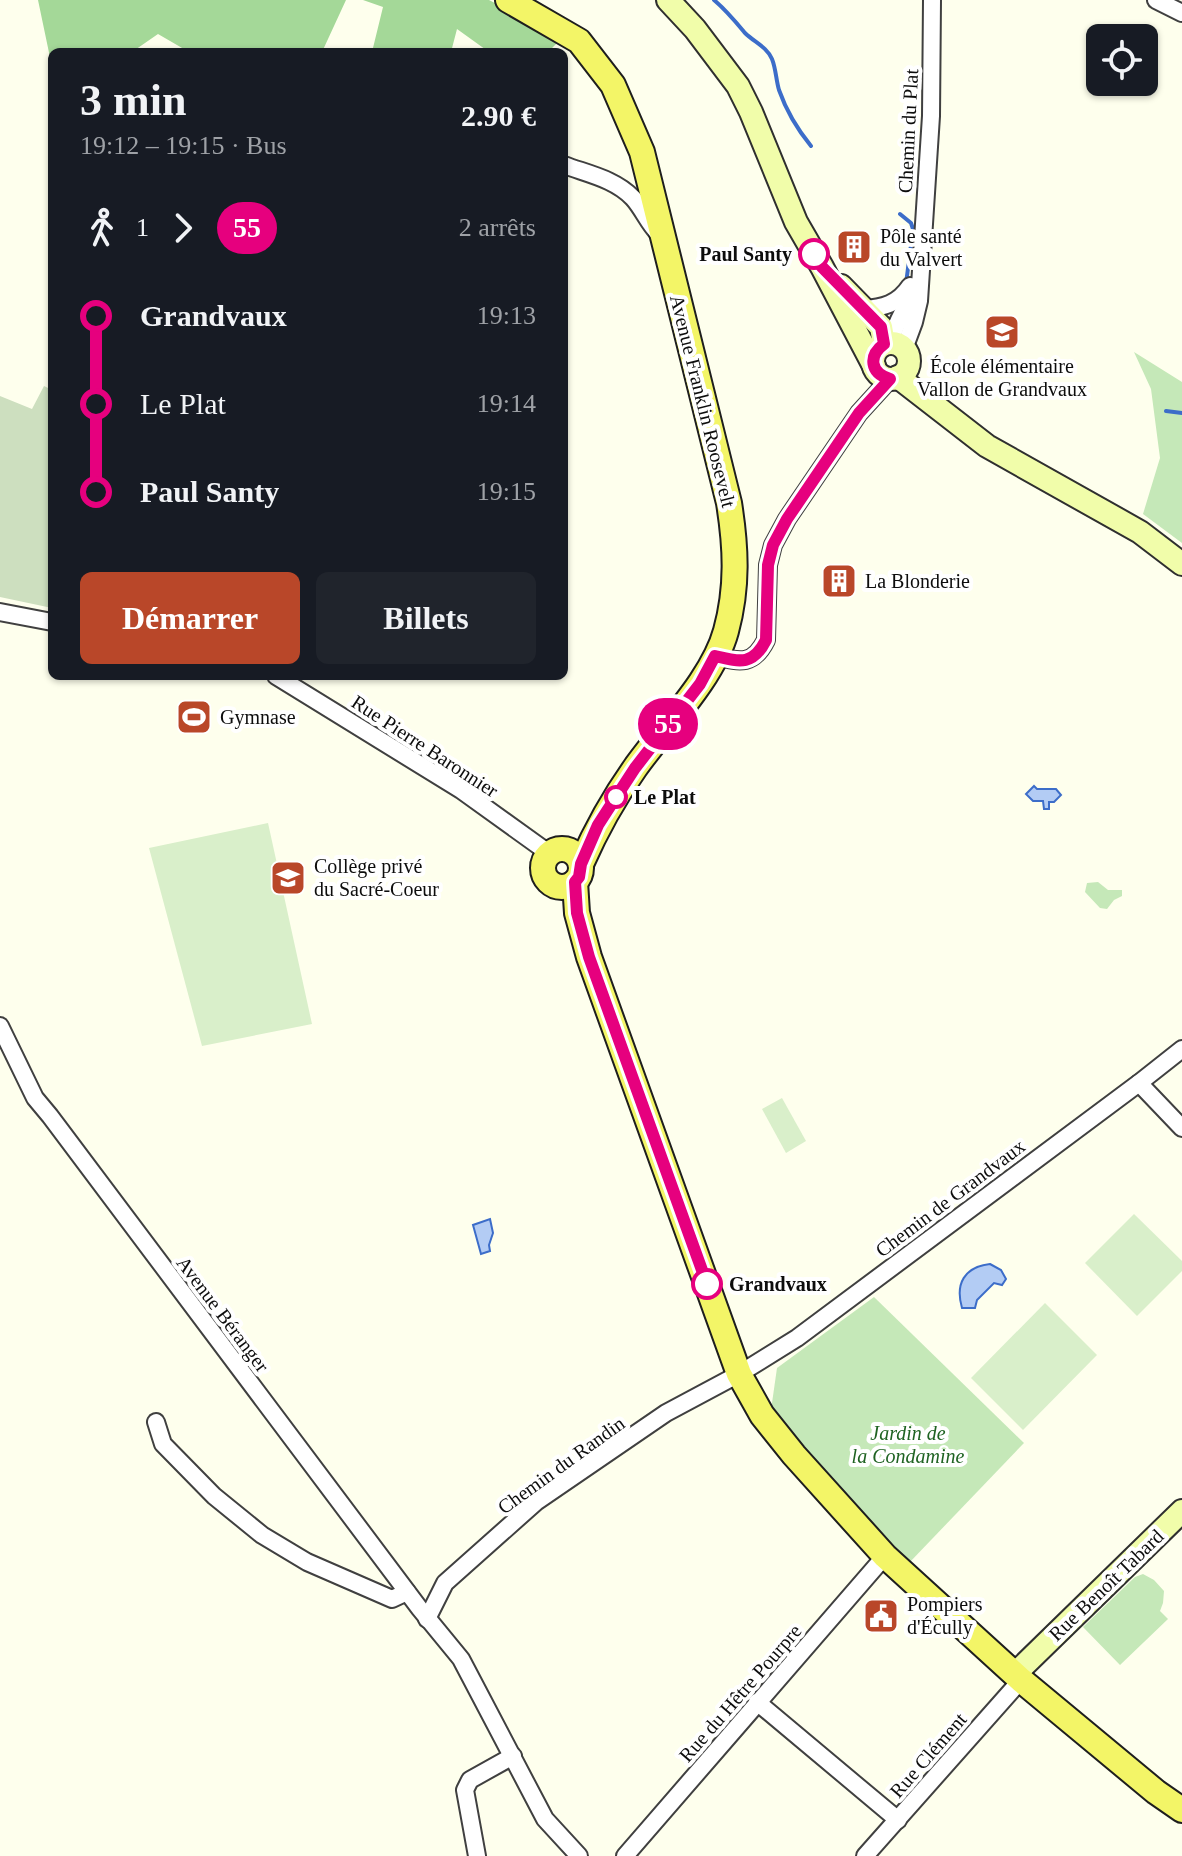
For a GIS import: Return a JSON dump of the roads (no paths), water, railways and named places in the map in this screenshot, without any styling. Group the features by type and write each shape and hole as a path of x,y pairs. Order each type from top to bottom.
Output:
{"main road":[{"name":"Avenue Franklin Roosevelt","path":"508,0 579,41 613,85 642,152 734,532 736,572 726,632 715,656 700,684 635,768 566,867"},
{"path":"668,0 695,29 738,86 796,222 822,267 891,362 933,402 987,446 1140,532 1182,564"},
{"path":"822,267 881,327 891,362"},
{"path":"566,867 589,957 739,1374 762,1415 885,1556 1022,1671 1156,1792 1182,1810"},
{"name":"Rue Benoît Tabard","path":"1022,1671 1182,1511"}],"street":[{"name":"Chemin du Plat","path":"715,656 741,662 761,650 766,640 768,565 773,545 891,362 917,311 931,116 932,0"},
{"path":"1156,0 1182,13"},
{"path":"568,166 619,185 635,200 651,227 664,239"},
{"name":"Chemin du Plat","path":"863,309 881,308 900,299 920,263"},
{"path":"0,612 48,621"},
{"name":"Rue Pierre Baronnier","path":"282,680 461,790 566,867"},
{"name":"Avenue Béranger","path":"0,1026 35,1098 427,1619"},
{"name":"Chemin de Grandvaux","path":"739,1374 797,1338 1182,1049"},
{"path":"1139,1083 1182,1128"},
{"name":"Chemin du Randin","path":"427,1619 445,1583 536,1502 666,1413 739,1374"},
{"path":"156,1422 163,1444 214,1496 262,1535 307,1562 392,1599 407,1592"},
{"name":"Rue du Hêtre Pourpre","path":"625,1856 885,1556"},
{"path":"427,1619 461,1659 545,1819 579,1856"},
{"name":"Rue Clément","path":"865,1856 1022,1671"},
{"path":"757,1702 898,1820"},
{"path":"477,1856 465,1790 470,1780 513,1756"}],"water":[{"path":"1034,786 1037,789 1056,789 1061,795 1054,802 1049,802 1049,809 1044,809 1043,801 1033,801 1026,794"},
{"path":"490,1219 493,1233 490,1251 481,1254 473,1225"},
{"path":"990,1264 1001,1270 1006,1279 1002,1285 994,1283 977,1300 975,1308 962,1308 960,1291 964,1278 974,1269"}],"waterway":[{"path":"714,0 770,55 785,105 811,146"},
{"path":"900,214 911,223 913,229 906,284"},
{"path":"1166,411 1182,413"}],"place":[{"name":"Pôle santé du Valvert","path":"854,247"},
{"name":"Paul Santy","path":"814,254"},
{"name":"École élémentaire Vallon de Grandvaux","path":"1002,332"},
{"name":"La Blonderie","path":"839,581"},
{"name":"Gymnase","path":"194,717"},
{"name":"Le Plat","path":"616,797"},
{"name":"Collège privé du Sacré-Coeur","path":"288,878"},
{"name":"Grandvaux","path":"707,1284"},
{"name":"Pompiers d'Écully","path":"881,1616"}],"park label":[{"name":"Jardin de la Condamine","path":"908,1444"}]}
